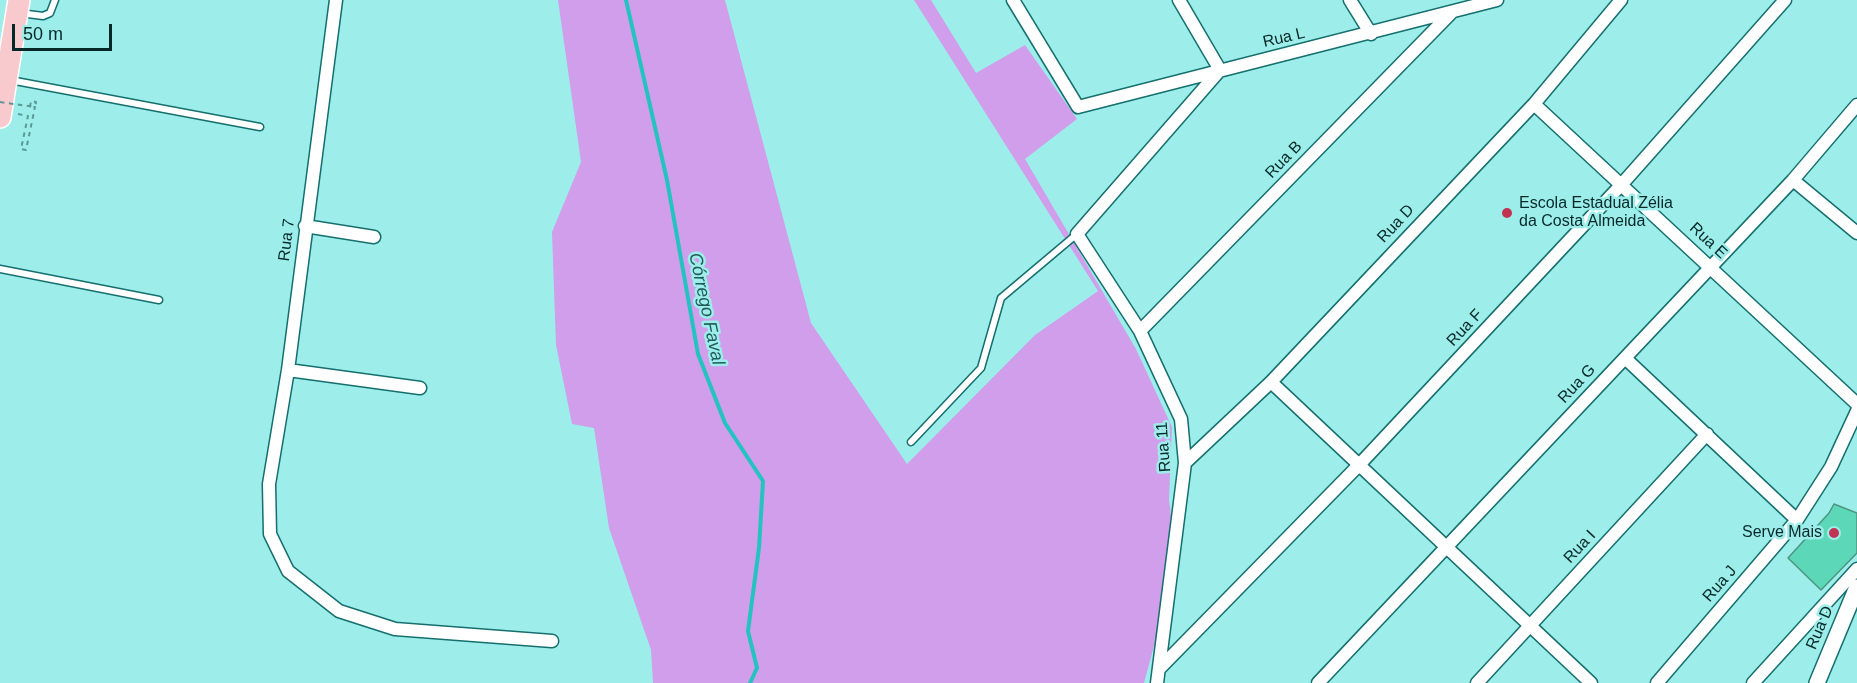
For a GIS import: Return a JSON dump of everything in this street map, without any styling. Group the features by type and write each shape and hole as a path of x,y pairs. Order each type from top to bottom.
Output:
{"highway":[{"path":"8,115 6,79 18,6"}],"street":[{"name":"Rua 7","path":"336,0 288,370 269,483 270,534 288,571 339,611 395,629 552,641"},
{"name":"Rua L","path":"1013,0 1078,107 1497,0"},
{"path":"1077,234 1220,70 1179,0"},
{"path":"1350,0 1371,34"},
{"name":"Rua D","path":"1185,463 1271,382 1534,104 1621,0"},
{"name":"Rua F","path":"1159,669 1359,465 1622,184 1785,0"},
{"name":"Rua B","path":"1140,331 1452,12"},
{"name":"Rua E","path":"1534,104 1857,404"},
{"name":"Rua G","path":"1318,683 1793,180 1857,105"},
{"path":"1793,180 1857,233"},
{"path":"305,226 374,237"},
{"name":"Rua 11","path":"1077,234 1140,331 1181,419 1185,463 1157,683"},
{"path":"1625,358 1797,520"},
{"path":"288,370 420,388"},
{"path":"1271,382 1591,683"},
{"name":"Rua J","path":"1657,683 1797,520 1831,467 1857,411"},
{"name":"Rua I","path":"1477,683 1707,434"},
{"path":"1753,683 1857,569"},
{"name":"Rua D","path":"1817,683 1857,587"}],"lane":[{"path":"18,6 43,16 50,13 55,0"},
{"path":"6,79 260,127"},
{"path":"911,442 981,368 1001,298 1077,234"},
{"path":"0,268 159,300"}],"path":[{"path":"0,102 34,107"},
{"path":"8,115 28,116 21,149 26,150 36,102 31,102 21,149 26,150 34,107"},
{"path":"30,106 34,107"}],"shaded area":[{"path":"558,0 725,0 811,323 907,464 1035,335 1098,291 914,0 931,0 976,73 1025,45 1077,119 1025,159 1136,349 1172,427 1169,500 1172,523 1161,620 1144,683 653,683 651,650 609,528 594,428 572,424 556,345 552,232 581,162"}],"building":[{"name":"Serve Mais","path":"1834,504 1857,513 1857,553 1821,590 1788,558 1829,513"}],"waterway":[{"name":"Córrego Faval","path":"626,0 667,180 698,354 725,423 763,481 759,548 748,631 757,668 750,683"}],"place":[{"name":"Escola Estadual Zélia da Costa Almeida","path":"1507,213"},
{"name":"Serve Mais","path":"1834,533"}]}
